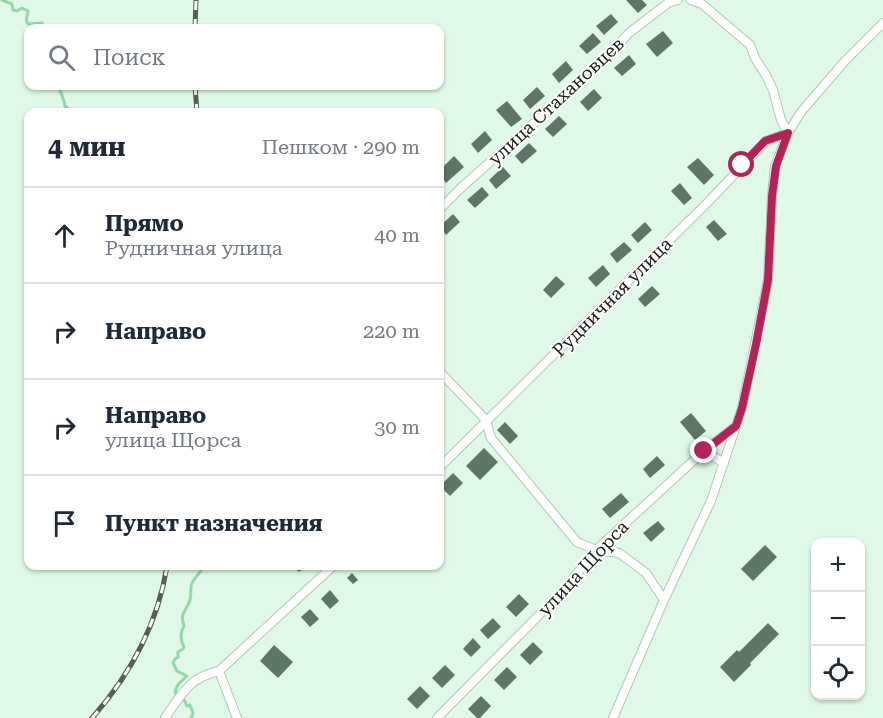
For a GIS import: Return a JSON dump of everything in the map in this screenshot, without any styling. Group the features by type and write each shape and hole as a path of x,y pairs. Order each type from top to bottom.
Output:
{"street":[{"name":"улица Стахановцев","path":"444,205 462,186 595,69 629,33 668,3 678,0"},
{"path":"691,0 702,4 750,45 755,58 767,76 781,120 788,133"},
{"path":"613,718 664,600 711,501 742,408 768,280 772,196 776,166 788,133 801,112 837,70 883,23"},
{"name":"Рудничная улица","path":"444,463 709,201 765,141 788,133"},
{"path":"444,376 486,420 491,438 578,542 596,550 619,553 646,573 664,600"},
{"name":"улица Щорса","path":"437,718 563,591 596,550 704,451 736,426"},
{"path":"704,451 724,463"},
{"path":"165,718 189,684 219,671 329,570"},
{"path":"219,671 237,718"}],"building":[{"path":"626,0 642,0 647,5 638,13"},
{"path":"611,14 618,22 604,35 596,26"},
{"path":"663,31 673,43 657,57 646,44"},
{"path":"593,33 601,42 587,54 579,46"},
{"path":"629,55 636,64 622,76 614,68"},
{"path":"566,61 573,70 559,83 552,74"},
{"path":"537,87 545,96 530,109 523,100"},
{"path":"594,89 602,98 588,111 580,102"},
{"path":"507,101 522,119 511,127 496,110"},
{"path":"559,116 567,124 553,137 545,129"},
{"path":"485,131 492,140 478,153 471,144"},
{"path":"529,143 537,151 522,164 515,156"},
{"path":"454,156 464,167 446,183 444,166"},
{"path":"698,158 714,175 704,185 687,167"},
{"path":"503,167 511,176 496,189 489,180"},
{"path":"680,183 692,198 684,205 671,191"},
{"path":"482,187 489,195 475,208 467,200"},
{"path":"453,214 460,222 446,235 444,222"},
{"path":"714,220 727,234 718,241 706,227"},
{"path":"645,222 652,230 638,243 631,235"},
{"path":"624,242 632,250 617,263 610,254"},
{"path":"603,265 610,274 596,287 588,278"},
{"path":"556,276 565,284 551,298 543,290"},
{"path":"652,286 660,294 645,307 638,299"},
{"path":"691,413 706,431 695,440 680,422"},
{"path":"505,422 518,436 510,444 497,430"},
{"path":"484,448 498,462 480,480 466,466"},
{"path":"657,456 665,465 650,478 643,469"},
{"path":"453,473 463,483 450,496 444,490 444,482"},
{"path":"621,493 629,502 610,518 602,509"},
{"path":"658,521 665,529 651,542 643,533"},
{"path":"765,545 777,557 753,581 741,569"},
{"path":"352,573 358,580 353,584 347,578"},
{"path":"330,590 339,601 330,609 321,599"},
{"path":"519,594 529,604 516,617 506,607"},
{"path":"310,609 319,619 310,627 301,617"},
{"path":"493,618 501,627 488,639 480,630"},
{"path":"768,623 779,634 734,682 720,667"},
{"path":"473,638 481,647 471,657 463,649"},
{"path":"533,642 543,652 530,665 520,655"},
{"path":"274,645 293,662 278,678 260,661"},
{"path":"445,665 455,675 442,688 432,678"},
{"path":"507,667 517,677 504,690 494,680"},
{"path":"420,686 430,696 417,709 407,699"},
{"path":"481,696 491,706 480,718 477,718 468,709"}],"waterway":[{"path":"2,0 12,4 13,10 17,11 22,8 28,11 26,19 28,24"},
{"path":"28,24 42,24"},
{"path":"60,90 68,108"},
{"path":"191,718 193,713 190,705 187,706 181,696 175,693 178,685 187,676 177,671 173,663 178,657 178,652 184,647 181,636 184,626 182,618 189,604 192,583 201,570"}],"railway":[{"path":"195,24 196,0"},
{"path":"195,90 197,108"},
{"path":"92,718 118,684 140,647 157,608 166,570"}],"route":[{"path":"704,451 736,426 742,408 768,280 772,196 776,166 788,133 765,141 742,165"}]}
